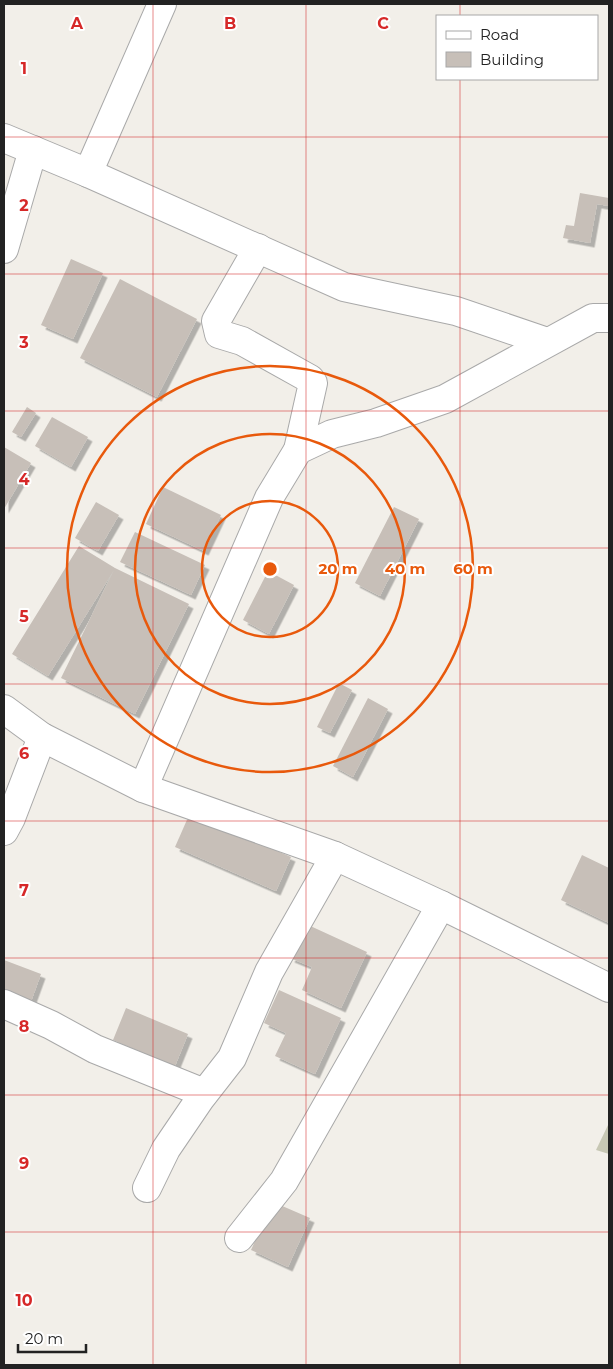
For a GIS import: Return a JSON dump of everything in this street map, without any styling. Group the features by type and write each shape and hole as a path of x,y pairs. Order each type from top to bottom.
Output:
{"street":[{"path":"88,173 162,4"},
{"path":"4,138 88,173 344,287 456,310 547,342"},
{"path":"4,249 33,150"},
{"path":"142,788 269,498 298,450 313,383 310,379 242,341 224,337 219,334 216,328 216,321 220,313 258,248"},
{"path":"298,450 332,434 376,423 445,399 593,318 609,318"},
{"path":"4,709 42,736 142,788 335,856 441,905 609,988"},
{"path":"4,831 11,818 42,736"},
{"path":"147,1188 166,1149 204,1093 232,1058 269,972 335,856"},
{"path":"239,1238 284,1181 441,905"},
{"path":"4,1004 51,1025 95,1049 204,1093"}],"shaded area":[{"path":"609,1123 609,1154 596,1150"}],"building":[{"path":"580,193 609,198 609,206 597,204 590,243 563,238 566,225 574,226"},
{"path":"71,259 103,273 73,339 41,325"},
{"path":"120,279 197,319 157,397 80,358"},
{"path":"27,407 36,413 21,437 12,432"},
{"path":"52,417 88,437 71,467 35,446"},
{"path":"4,447 31,463 4,509"},
{"path":"163,487 221,515 204,551 146,524"},
{"path":"96,502 119,515 98,551 75,538"},
{"path":"394,507 419,519 380,596 355,583"},
{"path":"135,532 205,565 191,595 120,562"},
{"path":"79,546 115,568 189,604 135,714 61,678 114,570 48,676 12,654"},
{"path":"268,571 294,585 269,634 243,620"},
{"path":"339,683 352,690 330,733 317,727"},
{"path":"368,698 388,709 353,777 333,766"},
{"path":"190,813 291,857 276,891 175,847"},
{"path":"582,855 609,868 609,923 561,900"},
{"path":"306,924 367,952 341,1008 302,990 312,967 290,958"},
{"path":"4,960 41,974 29,1007 4,998"},
{"path":"279,990 341,1018 315,1074 275,1056 286,1033 264,1023"},
{"path":"126,1008 188,1034 175,1066 113,1040"},
{"path":"273,1202 310,1218 288,1267 251,1250"}]}
